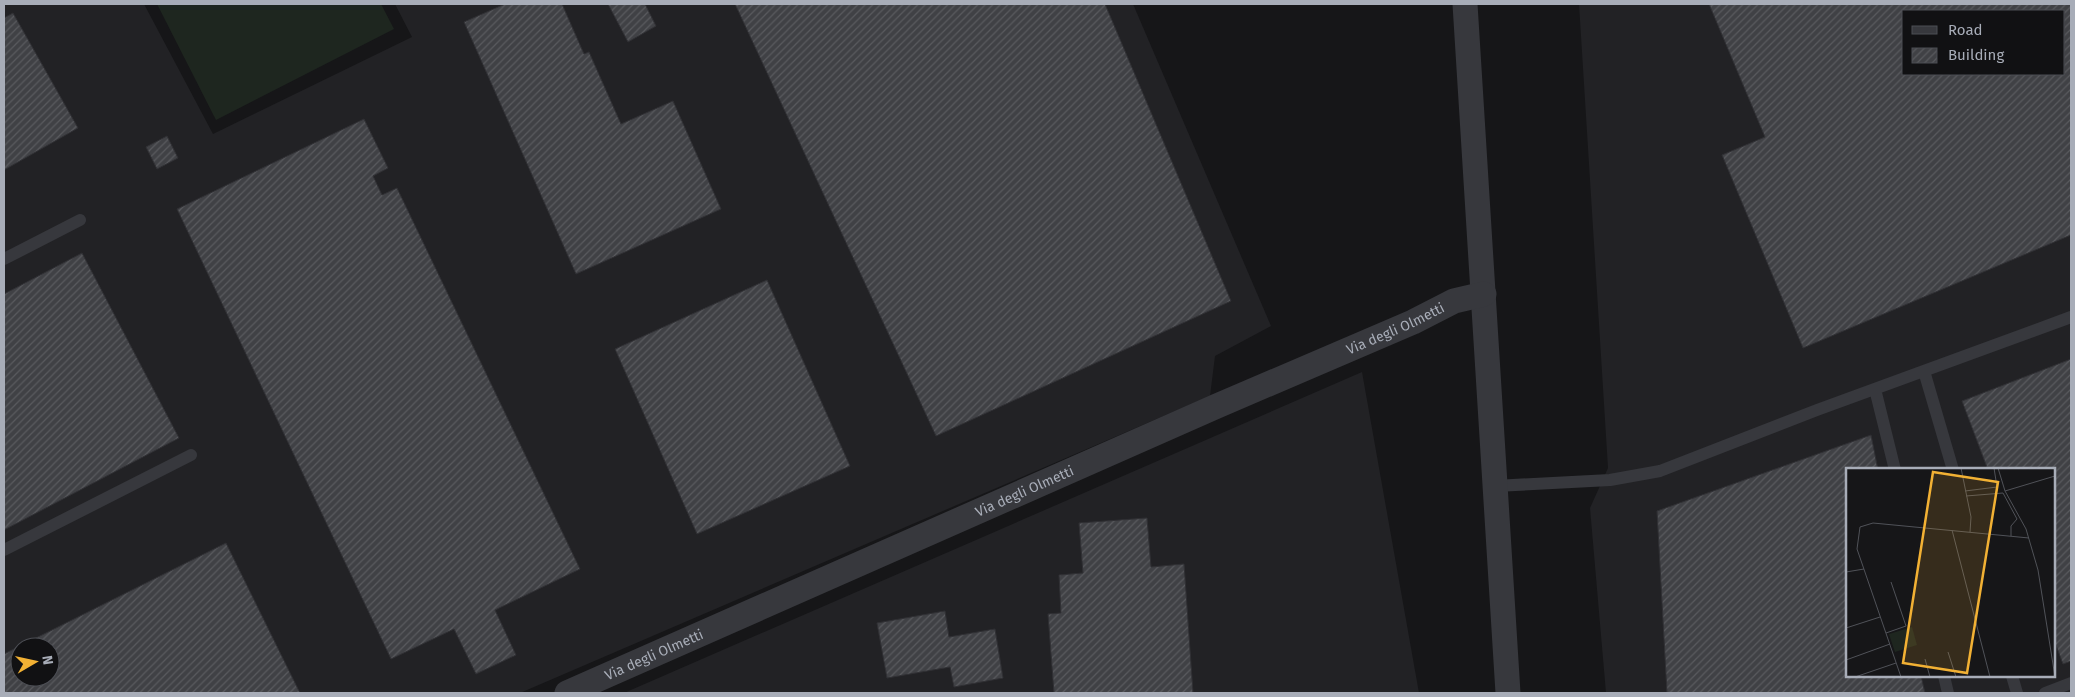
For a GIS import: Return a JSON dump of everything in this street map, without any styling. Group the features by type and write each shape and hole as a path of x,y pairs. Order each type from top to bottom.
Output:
{"street":[{"path":"1464,4 1508,693"},
{"name":"Via degli Olmetti","path":"567,693 1190,418 1413,322 1454,301 1484,294"}],"lane":[{"path":"4,259 80,220"},
{"path":"1495,486 1610,480 1660,471 2071,317"},
{"path":"1924,371 1952,468"},
{"path":"1875,389 1895,468"},
{"path":"4,550 191,455"},
{"path":"1944,677 1948,693"},
{"path":"2012,677 2017,693"},
{"path":"2045,693 2071,683"}],"shaded area":[{"path":"4,4 144,4 213,134 412,37 395,4 1133,4 1271,326 1215,356 1210,396 520,693 4,693"},
{"path":"157,4 381,4 394,29 216,120"},
{"path":"1579,4 2071,4 2071,693 1606,693 1590,508 1608,468"},
{"path":"1362,372 1419,693 624,693"}],"building":[{"path":"505,4 562,4 584,54 589,52 621,124 673,101 721,209 576,274 464,22"},
{"path":"608,4 645,4 656,26 628,42"},
{"path":"735,4 1105,4 1231,301 936,436"},
{"path":"1709,4 2071,4 2071,235 1803,348 1722,155 1765,137"},
{"path":"13,13 78,128 4,170 4,18"},
{"path":"364,119 388,168 373,176 382,195 397,188 580,569 495,610 516,655 476,674 454,629 391,659 177,209"},
{"path":"167,136 178,158 157,169 146,147"},
{"path":"82,253 179,438 4,530 4,294"},
{"path":"767,280 850,466 697,534 615,349"},
{"path":"2071,359 2071,661 2063,664 2055,643 2055,468 1987,468 1962,401"},
{"path":"1871,435 1878,468 1846,468 1846,677 1921,677 1925,693 1667,693 1657,511"},
{"path":"1147,518 1151,567 1184,564 1193,693 1054,693 1048,614 1061,613 1059,575 1083,573 1079,523"},
{"path":"226,543 300,693 4,693 4,654 10,651 10,687 60,687 60,637 38,637"},
{"path":"945,611 949,637 995,629 1003,678 954,687 950,667 887,678 877,623"}]}
